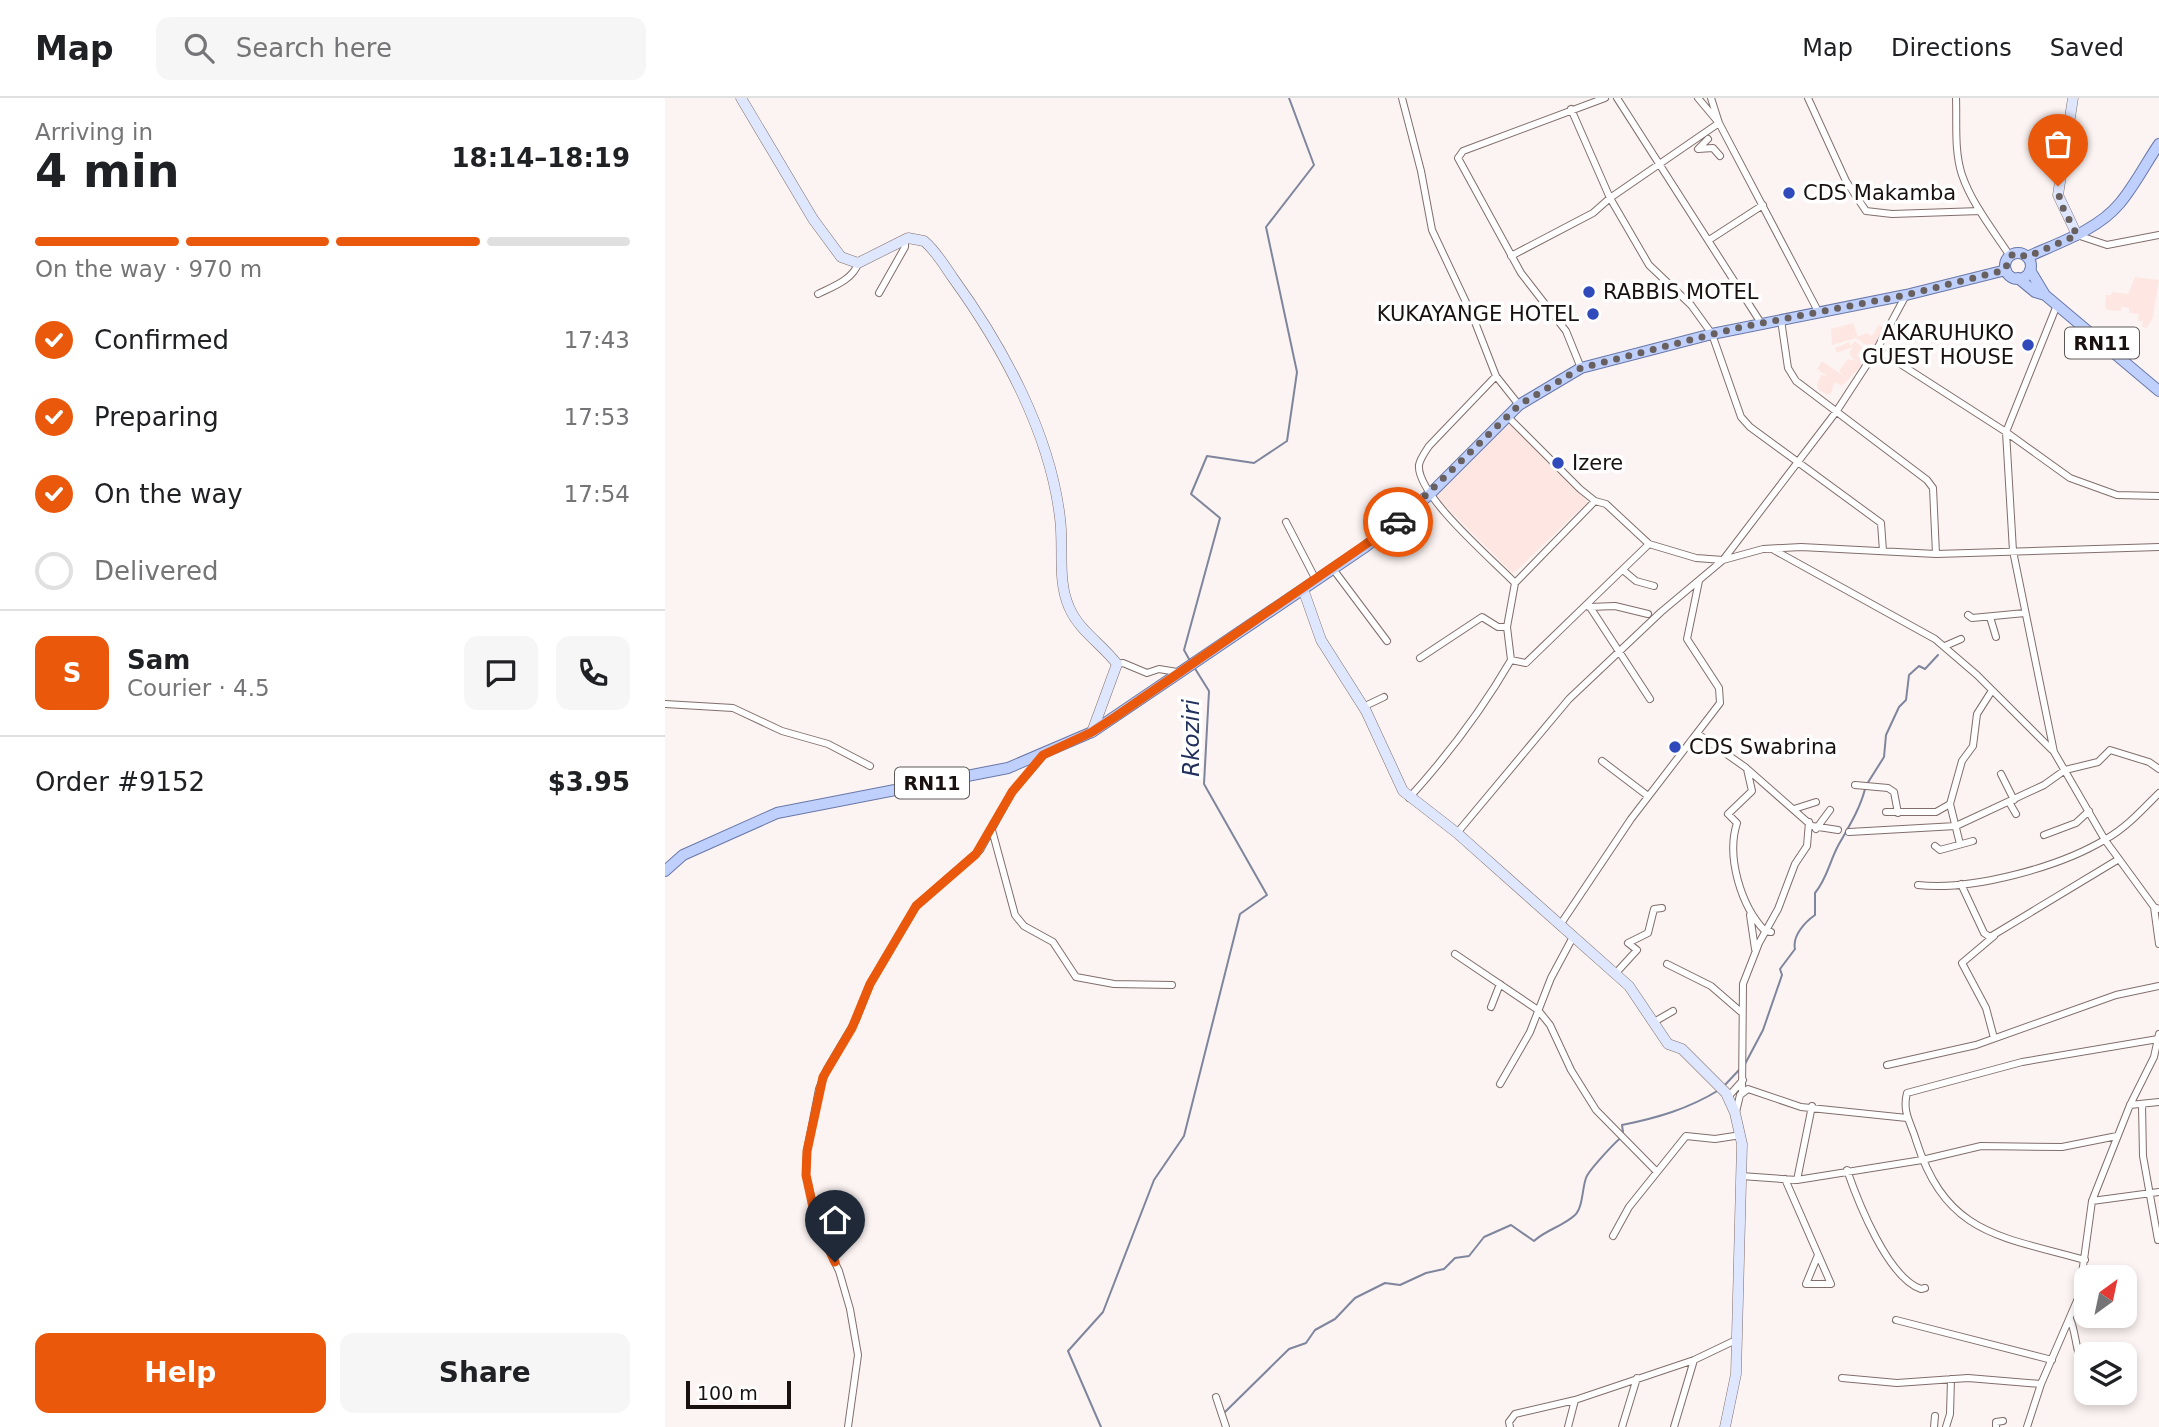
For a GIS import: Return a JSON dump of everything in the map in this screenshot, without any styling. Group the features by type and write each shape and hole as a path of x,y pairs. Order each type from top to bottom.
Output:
{"main road":[{"path":"2005,270 2010,256 2016,253 2027,257 2077,235 2119,204 2159,144"},
{"name":"RN11","path":"2027,257 2030,270 2045,295 2159,391"},
{"name":"RN11","path":"665,871 683,855 777,813 1007,768 1092,732 1206,657 1408,515 1519,405 1581,368 1712,334 1906,295 2005,270 2035,292 2045,295"},
{"path":"2018,278 2030,270"}],"street":[{"path":"741,98 813,219 841,257 858,263"},
{"path":"1402,98 1433,230 1473,317 1496,376 1519,405"},
{"path":"1581,368 1566,331 1533,290 1511,256 1459,156 1463,151 1605,98"},
{"path":"1617,98 1761,323"},
{"path":"1698,98 1719,123"},
{"path":"1711,98 1719,123 1819,313"},
{"path":"1808,98 1846,181 1866,211 1892,214 1980,211"},
{"path":"1956,98 1958,156 1962,176 1980,211 2010,256"},
{"path":"2073,98 2058,195 2077,235 2108,245 2159,235"},
{"path":"1571,109 1610,198 1651,269 1691,305 1712,334 1741,417 1881,523 1883,551"},
{"path":"1716,147 1698,149 1719,123"},
{"path":"1511,256 1593,213 1610,198 1707,136"},
{"path":"1707,136 1720,156"},
{"path":"1709,240 1763,205"},
{"path":"818,293 838,285 856,269 858,263 905,239 918,238 930,246 978,313 1006,365 1043,446 1060,518 1064,593 1068,606 1077,622 1117,664"},
{"path":"879,293 905,247 905,239"},
{"path":"1457,833 1569,699 1661,612 1723,560 1836,412 1877,349 1906,295"},
{"path":"2054,752 2013,551 2006,432 2056,305"},
{"path":"1781,320 1792,375 1836,412 1927,480 1936,500 1936,554"},
{"path":"1877,349 2006,432 2056,470 2087,486 2117,495 2159,496"},
{"path":"1496,376 1425,452 1419,465 1429,495 1515,583"},
{"path":"1508,417 1595,501 1606,504 1649,544 1696,558 1723,560 1772,549 1936,554 2159,547"},
{"path":"1409,798 1449,752 1488,699 1511,660 1507,627 1515,583 1595,501"},
{"path":"1286,522 1316,580"},
{"path":"1511,660 1526,663 1589,605 1649,544"},
{"path":"1772,549 1855,592 1945,646 2054,752 2105,840 2156,908 2159,944"},
{"path":"1333,569 1387,642"},
{"path":"1624,571 1636,581 1654,586"},
{"path":"1560,925 1648,796 1698,734 1722,696 1686,639 1695,610 1699,581"},
{"path":"1303,589 1321,640 1363,707 1397,783 1409,798 1457,833 1629,986 1668,1044 1682,1049 1728,1097 1741,1134 1741,1176 1738,1339 1733,1401 1725,1427"},
{"path":"1589,605 1620,607 1648,614"},
{"path":"1589,605 1650,699"},
{"path":"1968,615 1972,618 2025,613"},
{"path":"1420,658 1482,617 1498,626 1507,627"},
{"path":"1990,617 1996,637"},
{"path":"1945,646 1961,639"},
{"path":"1117,664 1123,663 1147,673 1159,669 1187,670"},
{"path":"1092,732 1117,664"},
{"path":"1960,844 1950,804 1962,761 1973,746 1977,714 1991,692"},
{"path":"1363,707 1384,697"},
{"path":"665,704 733,708 782,731 828,744 870,766"},
{"path":"1698,734 1747,769 1816,829 1838,830"},
{"path":"1849,832 1956,826 2044,785 2065,770 2098,762 2111,750 2149,762 2159,769"},
{"path":"848,1427 858,1355 851,1309 839,1271 818,1230 806,1175 819,1089 827,1069 856,1020 870,984 910,916 926,896 976,854 1017,785 1043,755"},
{"path":"1602,761 1648,796"},
{"path":"1747,769 1752,791"},
{"path":"2001,774 2016,814"},
{"path":"1758,949 1735,861 1734,836 1737,823 1728,814 1763,783"},
{"path":"1855,785 1888,788 1894,792 1898,813"},
{"path":"1918,885 1933,887 1961,884 2038,869 2105,840 2135,818 2159,793"},
{"path":"1794,809 1816,802"},
{"path":"1886,813 1941,811 1950,804"},
{"path":"1808,835 1830,810"},
{"path":"2044,835 2076,823 2089,811"},
{"path":"1735,1113 1743,1080 1743,984 1779,909 1795,864 1807,846 1809,822"},
{"path":"992,830 1015,915 1024,926 1053,942 1076,977 1082,981 1115,984 1172,985"},
{"path":"1935,846 1940,850 1973,841"},
{"path":"1994,1038 1986,1008 1962,963 1996,935 2119,859"},
{"path":"1961,884 1984,933 1990,937 1996,935"},
{"path":"1615,974 1637,950 1629,943 1648,933 1654,909 1662,908"},
{"path":"1750,915 1768,932"},
{"path":"1500,1084 1521,1049 1573,937"},
{"path":"1455,954 1538,1010 1551,1025 1571,1070 1596,1110 1657,1172"},
{"path":"1667,964 1711,986 1741,1012"},
{"path":"1491,1007 1500,984"},
{"path":"1887,1065 1976,1045 2116,995 2159,986"},
{"path":"1654,1022 1673,1011"},
{"path":"2028,1427 2041,1384 2079,1296 2085,1260 2092,1201 2130,1105 2154,1057 2158,1036 2022,1062 1911,1091 1905,1100 1907,1118 1922,1160 1948,1205 1989,1233 2085,1260"},
{"path":"1728,1097 1743,1080"},
{"path":"1742,1092 1748,1089 1793,1105 1852,1114 1907,1118"},
{"path":"2130,1105 2159,1102"},
{"path":"2142,1104 2143,1156 2158,1240"},
{"path":"1797,1180 1812,1106"},
{"path":"1613,1236 1623,1215 1686,1136 1715,1139 1741,1134"},
{"path":"1741,1176 1797,1180 1922,1160 1981,1146 2062,1147 2117,1136"},
{"path":"1847,1170 1885,1252 1908,1285 1921,1289 1925,1287"},
{"path":"1785,1179 1831,1284 1806,1284 1818,1255"},
{"path":"2092,1201 2159,1192"},
{"path":"2070,1319 2078,1342"},
{"path":"1896,1320 2052,1360"},
{"path":"1510,1427 1509,1422 1514,1414 1575,1400 1694,1360 1738,1339"},
{"path":"1674,1427 1694,1360"},
{"path":"1622,1427 1637,1378"},
{"path":"1842,1378 1897,1383 1951,1379 2041,1384"},
{"path":"1946,1427 1950,1414 1951,1379"},
{"path":"1216,1397 1226,1427"},
{"path":"1568,1427 1575,1400"},
{"path":"1934,1427 1935,1416"},
{"path":"1996,1427 1996,1422 2003,1422"}],"shaded area":[{"path":"2135,277 2159,280 2153,317 2147,328 2142,327 2143,321 2138,321 2139,314 2129,313 2129,308 2121,307 2121,311 2107,310 2105,306 2106,295 2111,295 2112,292 2128,294"},
{"path":"1853,323 1858,337 1866,333 1872,336 1879,325 1886,329 1872,349 1856,338 1832,345 1831,329"},
{"path":"1855,341 1863,348 1857,355 1865,362 1842,386 1835,382 1831,393 1827,395 1818,389 1817,384 1821,375 1827,376 1817,369 1822,361 1845,377 1839,371 1848,359 1855,361 1849,353 1853,347 1837,353 1835,348 1849,342 1851,346"},
{"path":"1507,419 1588,502 1513,574 1433,494"}],"waterway":[{"name":"Rkoziri","path":"1189,659 1184,650 1220,518 1191,494 1207,456 1254,463 1287,441 1297,372 1266,227 1314,165 1289,98"},
{"path":"1867,784 1884,757 1886,735 1899,707 1906,700 1909,675 1919,666 1925,669 1938,655"},
{"name":"Rkoziri","path":"1101,1427 1068,1351 1103,1312 1154,1180 1184,1136 1240,914 1267,895 1204,784 1209,691 1194,667"},
{"path":"1745,1064 1763,1030 1782,975 1780,969 1795,949 1795,939 1800,930 1815,915 1815,893 1857,811 1865,789"},
{"path":"1723,1087 1739,1070"},
{"path":"1623,1132 1622,1125 1672,1112 1719,1090"},
{"path":"1225,1412 1289,1349 1306,1343 1315,1330 1335,1319 1355,1298 1385,1283 1400,1285 1426,1273 1444,1269 1455,1258 1469,1256 1484,1237 1511,1225 1534,1241 1570,1219 1580,1207 1588,1174 1622,1137"}],"way so far":[{"path":"1398,522 1451,474 1519,405 1581,368 1607,359 1737,328 1906,295 2005,270 2006,260 2016,253 2027,257 2077,235 2060,202 2058,186"}],"place":[{"name":"CDS Makamba","path":"1789,193"},
{"name":"RABBIS MOTEL","path":"1589,292"},
{"name":"KUKAYANGE HOTEL","path":"1593,314"},
{"name":"AKARUHUKO GUEST HOUSE","path":"2028,345"},
{"name":"Izere","path":"1558,463"},
{"name":"CDS Swabrina","path":"1675,747"}],"route":[{"path":"835,1262 818,1230 806,1175 807,1151 819,1089 827,1069 856,1020 870,984 916,906 976,854 1012,792 1043,755 1092,732 1184,672 1398,522"}]}
